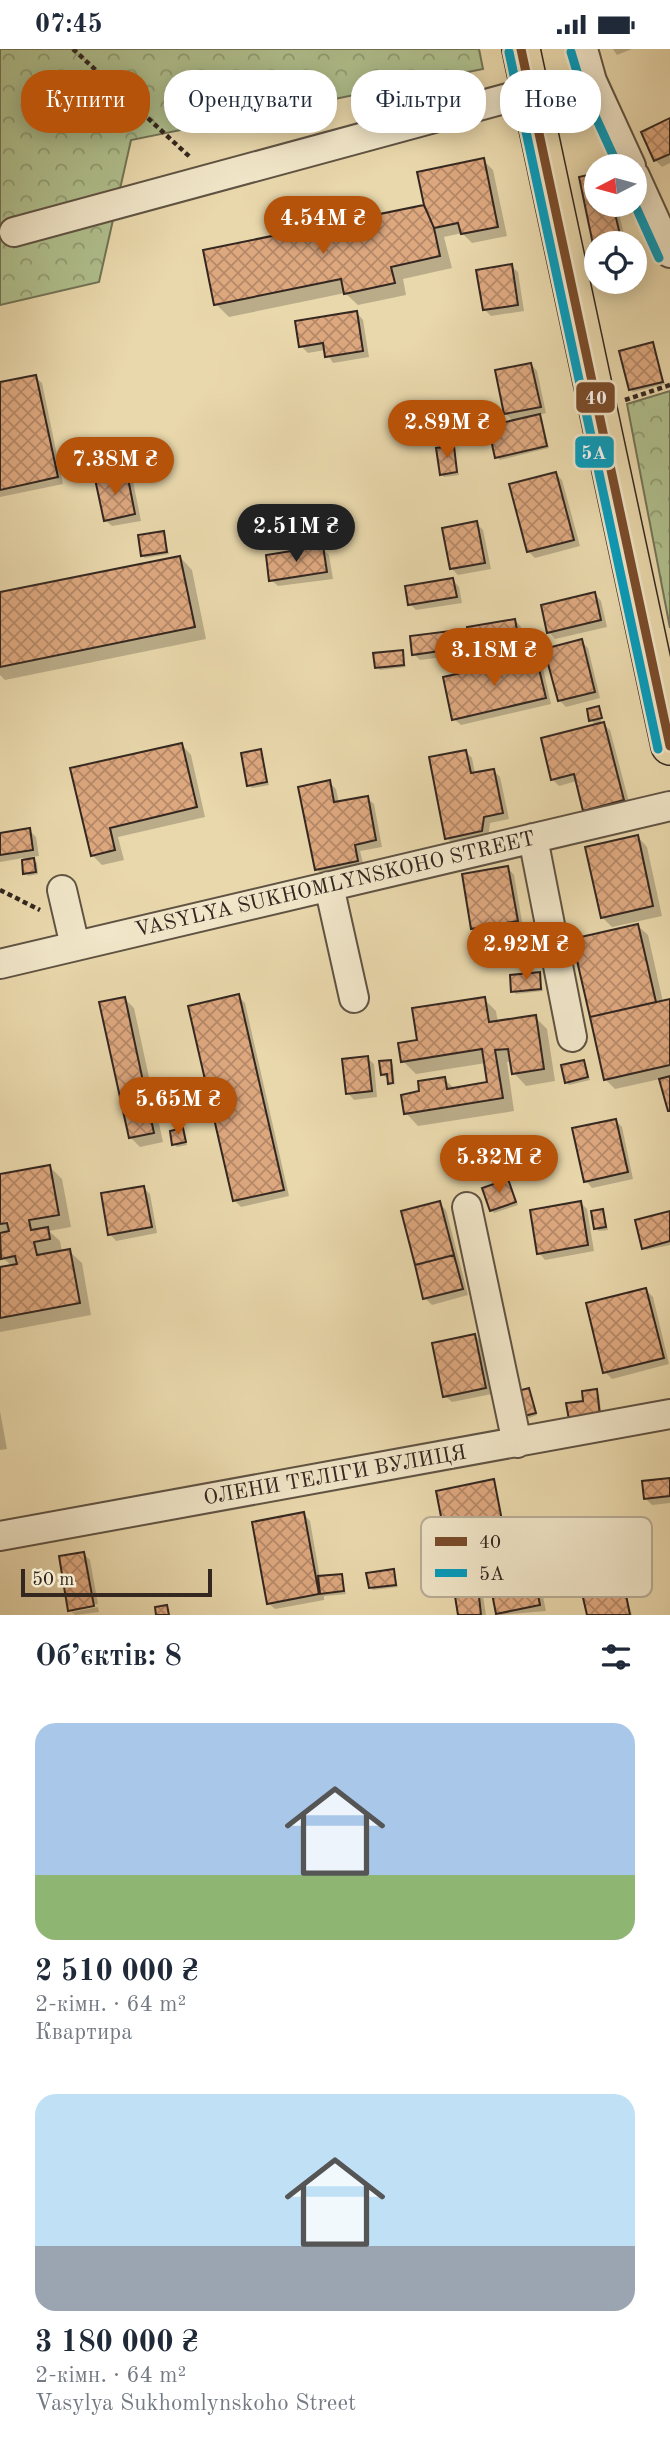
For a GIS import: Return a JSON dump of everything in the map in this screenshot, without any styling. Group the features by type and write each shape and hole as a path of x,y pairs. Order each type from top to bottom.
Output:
{"main road":[{"path":"521,49 525,70"},
{"path":"539,133 670,746"}],"street":[{"path":"583,49 593,81 626,154"},
{"path":"14,232 500,100"},
{"path":"648,205 670,253"},
{"name":"VASYLYA SUKHOMLYNSKOHO STREET","path":"0,964 72,935 329,886 670,806"},
{"path":"533,838 572,1037"},
{"path":"329,886 354,998"},
{"path":"62,890 72,935"},
{"path":"467,1207 517,1443"},
{"name":"ОЛЕНИ ТЕЛІГИ ВУЛИЦЯ","path":"0,1536 670,1414"}],"path":[{"path":"73,49 213,177"},
{"path":"598,411 670,385"},
{"path":"0,890 72,935"}],"green space":[{"path":"0,49 479,49 483,69 478,70 351,70 351,96 337,98 337,70 164,70 166,133 131,140 99,282 0,305"},
{"path":"670,391 670,628 627,404"}],"building":[{"path":"670,118 670,154 654,161 641,132"},
{"path":"484,158 498,227 461,234 458,223 434,228 424,205 417,172"},
{"path":"584,176 584,201 579,177"},
{"path":"424,205 434,228 440,256 391,267 395,283 344,294 341,279 214,305 203,250"},
{"path":"587,217 616,217 619,231 590,231"},
{"path":"512,264 518,305 483,310 476,270"},
{"path":"357,311 363,351 325,357 323,343 299,347 295,321"},
{"path":"653,342 663,382 629,390 619,351"},
{"path":"531,363 541,407 504,414 495,370"},
{"path":"36,375 58,477 0,490 0,382"},
{"path":"540,414 547,446 495,458 488,426"},
{"path":"454,446 457,472 440,475 436,448"},
{"path":"556,472 574,540 527,552 509,484"},
{"path":"127,473 135,514 104,521 95,479"},
{"path":"477,521 485,563 450,569 442,528"},
{"path":"164,531 167,552 141,556 138,535"},
{"path":"323,546 327,572 269,581 266,555"},
{"path":"180,556 195,627 0,667 0,592"},
{"path":"453,578 457,597 408,605 405,586"},
{"path":"595,592 601,620 547,633 541,605"},
{"path":"515,619 518,636 470,645 467,627"},
{"path":"458,630 461,648 412,655 410,636"},
{"path":"582,639 595,692 558,701 544,649"},
{"path":"403,650 404,665 375,668 373,653"},
{"path":"536,656 546,698 452,720 443,677"},
{"path":"599,706 602,718 589,721 587,709"},
{"path":"604,722 624,800 583,811 574,774 551,780 541,738"},
{"path":"182,743 197,807 110,828 115,850 91,856 70,768"},
{"path":"261,749 267,782 247,786 241,753"},
{"path":"466,750 471,773 494,769 503,813 484,817 482,831 445,839 429,757"},
{"path":"330,780 334,802 368,796 376,840 355,845 358,861 315,870 298,787"},
{"path":"30,828 33,850 0,855 0,833"},
{"path":"638,835 653,906 601,918 585,847"},
{"path":"34,858 36,872 23,874 22,860"},
{"path":"508,866 518,921 471,929 462,874"},
{"path":"638,924 656,1002 590,1017 572,939"},
{"path":"540,972 541,989 511,992 510,975"},
{"path":"239,994 284,1190 233,1201 188,1006"},
{"path":"125,997 154,1133 129,1138 99,1002"},
{"path":"485,997 489,1022 536,1015 544,1069 512,1074 508,1049 495,1050 503,1098 404,1114 401,1095 419,1091 418,1081 445,1077 447,1089 487,1082 482,1049 401,1062 398,1043 417,1040 412,1008"},
{"path":"670,999 670,1065 604,1080 590,1017"},
{"path":"368,1056 372,1091 346,1094 342,1059"},
{"path":"391,1060 393,1083 388,1084 387,1074 381,1075 379,1061"},
{"path":"584,1060 588,1077 565,1083 561,1065"},
{"path":"670,1076 670,1111 668,1111 659,1079"},
{"path":"616,1119 628,1172 584,1182 572,1128"},
{"path":"183,1128 186,1142 172,1145 170,1131"},
{"path":"50,1165 59,1215 29,1220 31,1230 48,1227 50,1239 34,1242 37,1255 70,1249 80,1303 0,1318 0,1267 17,1264 15,1256 1,1259 0,1233 9,1231 7,1223 0,1224 0,1174"},
{"path":"508,1179 516,1202 490,1211 482,1188"},
{"path":"144,1186 152,1227 108,1235 101,1193"},
{"path":"440,1201 454,1255 415,1265 401,1211"},
{"path":"581,1201 588,1245 537,1254 530,1210"},
{"path":"603,1209 606,1227 594,1229 591,1211"},
{"path":"670,1211 670,1241 642,1249 635,1220"},
{"path":"454,1255 463,1289 423,1299 415,1265"},
{"path":"646,1288 664,1358 603,1373 586,1303"},
{"path":"475,1334 486,1388 443,1397 432,1343"},
{"path":"529,1388 536,1413 524,1416 518,1391"},
{"path":"597,1389 600,1416 569,1420 566,1403 583,1401 582,1391"},
{"path":"670,1478 670,1496 644,1499 642,1481"},
{"path":"494,1479 501,1517 441,1517 436,1491"},
{"path":"304,1512 319,1594 267,1604 252,1522"},
{"path":"84,1552 94,1606 68,1611 59,1556"},
{"path":"394,1569 396,1585 369,1588 366,1573"},
{"path":"342,1574 344,1591 320,1594 318,1576"},
{"path":"455,1597 479,1597 481,1615 458,1615"},
{"path":"493,1597 538,1597 540,1605 496,1614"},
{"path":"583,1597 626,1597 630,1615 587,1615"},
{"path":"167,1605 169,1615 156,1615 155,1607"}],"transit line":[{"name":"40","path":"521,49 670,746"},
{"name":"5А","path":"509,52 658,749"},
{"name":"5А","path":"571,52 581,85 613,154"},
{"name":"5А","path":"640,217 659,258"}]}
